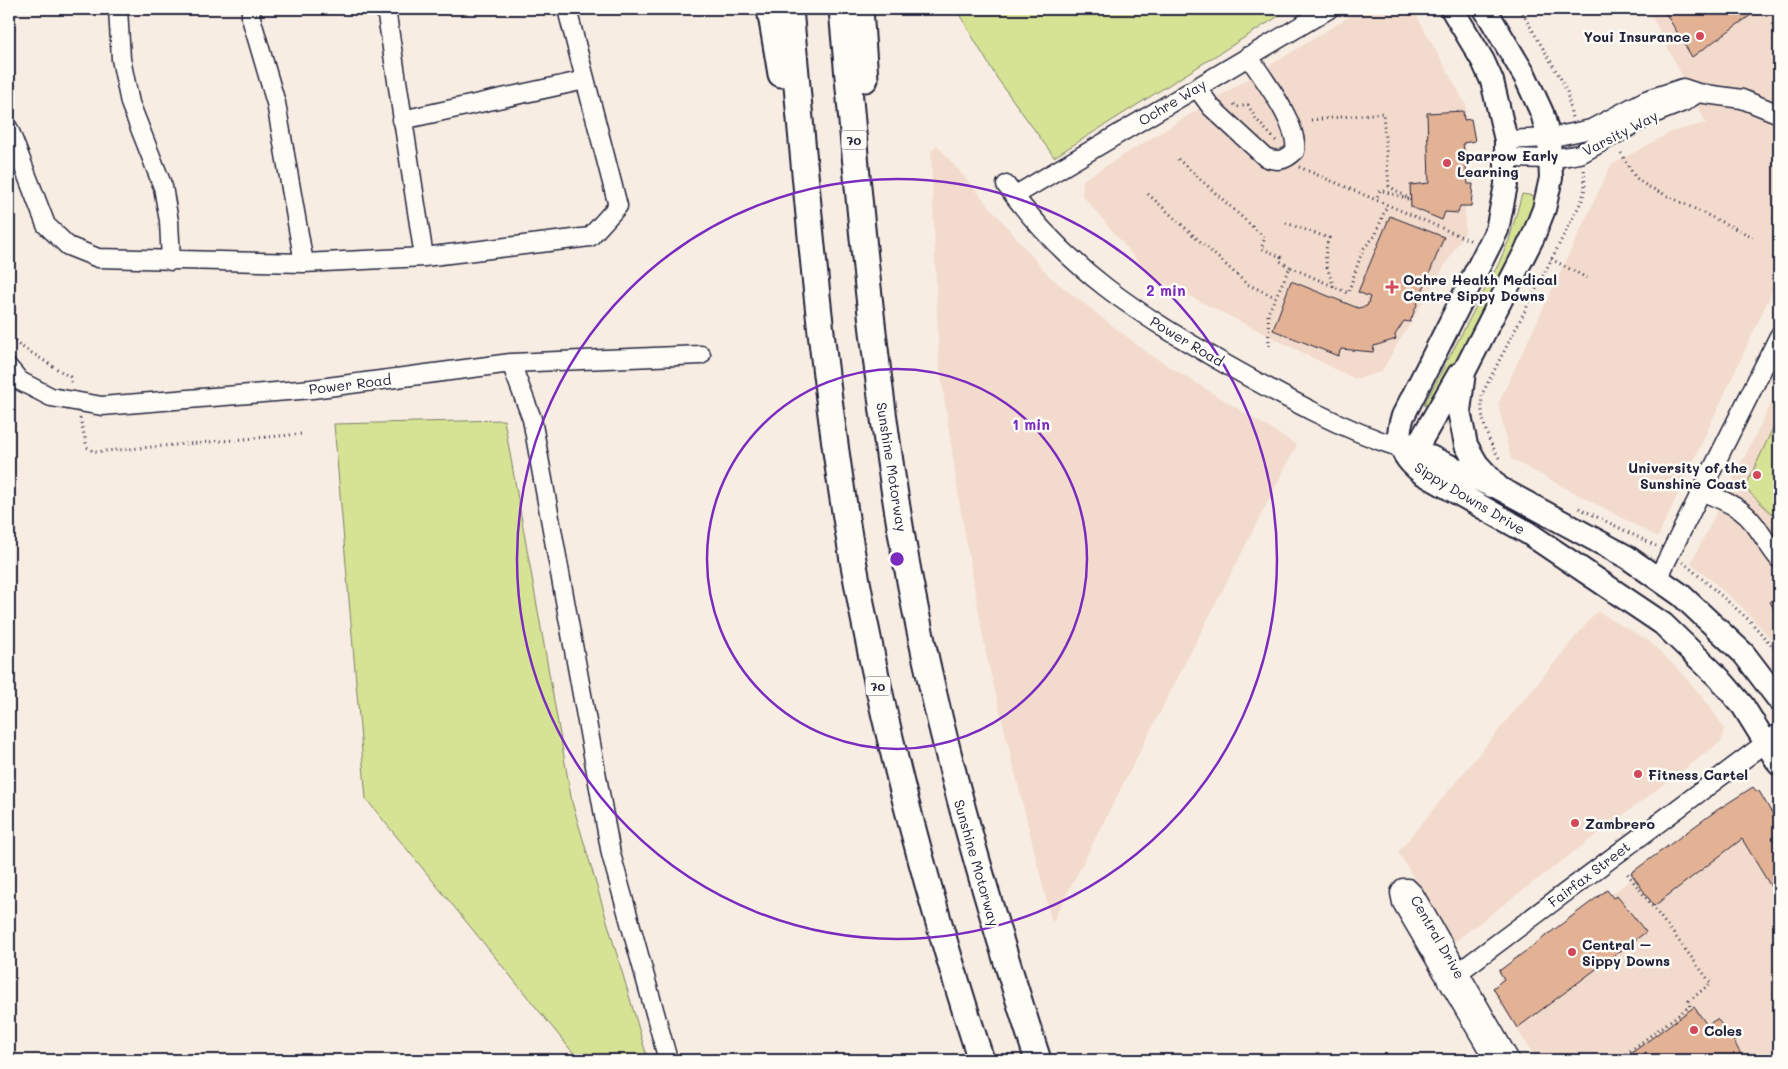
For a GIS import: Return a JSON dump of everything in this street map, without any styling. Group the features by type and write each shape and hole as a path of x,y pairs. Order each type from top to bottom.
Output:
{"highway":[{"path":"770,9 780,73 799,106"},
{"name":"70","path":"790,9 818,302 834,438 859,589 893,752 957,986 982,1060"},
{"name":"Sunshine Motorway","path":"842,9 866,271 892,479 906,557 943,737 976,862 1038,1060"},
{"path":"860,9 877,250 866,271"}],"main road":[{"path":"1401,448 1398,432 1403,416 1488,248 1503,206 1507,149 1492,81 1483,61 1452,9"},
{"name":"Sippy Downs Drive","path":"1485,9 1534,94 1550,149 1549,192 1533,237 1469,360 1462,379 1459,403 1463,436 1477,464 1491,481 1507,493 1590,536 1658,578 1723,632 1763,676 1779,700"},
{"path":"1401,448 1411,447 1421,440 1448,391 1469,360"},
{"path":"1401,448 1422,454 1507,493"},
{"name":"Sippy Downs Drive","path":"1401,448 1411,464 1422,473 1528,532 1663,624 1719,678 1742,706 1773,738 1779,764"}],"street":[{"path":"118,9 121,58 130,103 163,187 170,221 171,261"},
{"path":"251,9 251,18 276,103 304,262"},
{"path":"386,9 424,257"},
{"path":"9,128 46,225 68,246 98,258 171,261 304,262 424,257 590,238 618,206 567,9"},
{"name":"Ochre Way","path":"1010,190 1196,88 1329,9"},
{"path":"1196,88 1211,107 1265,157 1284,160 1294,151 1296,143 1292,128 1248,56"},
{"path":"402,120 586,80"},
{"name":"Varsity Way","path":"1550,149 1575,133 1600,125 1632,106 1662,93 1682,88 1698,93 1742,99 1779,114"},
{"name":"Varsity Way","path":"1507,149 1550,149 1580,154 1651,115 1684,102 1698,93"},
{"name":"Power Road","path":"1010,190 1040,226 1077,264 1099,284 1151,320 1278,394 1349,430 1401,448"},
{"path":"1658,578 1779,336"},
{"name":"Power Road","path":"9,368 20,381 51,397 102,406 312,388 511,363 701,355"},
{"path":"511,363 532,418 610,854 668,1060"},
{"path":"1702,491 1740,509 1750,519 1779,559"},
{"name":"Fairfax Street","path":"1453,977 1773,738"},
{"name":"Central Drive","path":"1453,977 1494,1060"},
{"name":"Central Drive","path":"1453,977 1510,1060"}],"path":[{"path":"1520,9 1567,92 1575,133"},
{"path":"1231,101 1237,106 1248,105 1256,119 1300,169 1488,248"},
{"path":"1310,120 1383,113 1389,186 1411,200 1380,190 1376,200"},
{"path":"1620,152 1635,177 1647,186 1753,237"},
{"path":"1504,467 1485,430 1482,418 1482,394 1582,200 1586,174 1580,154"},
{"path":"1178,159 1265,238 1262,248 1281,257 1280,261 1290,267 1348,293 1363,249 1375,236 1387,205"},
{"path":"1148,194 1247,284 1275,297"},
{"path":"1286,223 1329,238 1324,252 1325,263 1334,287"},
{"path":"1551,260 1587,278"},
{"path":"1269,346 1268,313 1290,267"},
{"path":"9,333 19,345 70,377 72,386"},
{"path":"79,412 88,447 94,452 302,434"},
{"path":"1570,504 1642,538 1686,564 1748,620 1779,654"},
{"path":"1618,1060 1690,1006 1689,1001 1712,983 1627,873"}],"shaded area":[{"path":"1362,9 1413,9 1466,105 1465,232 1381,372 1355,379 1151,277 1082,195 1083,180"},
{"path":"1648,9 1779,9 1779,277 1658,537 1511,459 1498,404 1611,165 1671,132 1706,123"},
{"path":"937,145 1050,277 1149,354 1297,445 1052,923 987,659 960,506 939,363 931,152"},
{"name":"University of the Sunshine Coast","path":"1779,388 1779,648 1742,607 1691,563"},
{"path":"1597,611 1649,641 1680,671 1708,704 1724,728 1722,741 1454,942 1398,852"},
{"path":"1749,791 1760,796 1779,829 1779,1060 1537,1060 1494,993 1500,978"}],"green space":[{"path":"956,9 1290,9 1054,157 997,78"},
{"path":"1522,194 1535,196 1529,218 1514,255 1432,409 1424,405 1498,265 1509,240"},
{"path":"1779,415 1779,521 1745,488"},
{"path":"504,420 572,802 648,1060 579,1060 366,799 334,424"}],"building":[{"name":"Youi Insurance","path":"1663,9 1779,9 1751,15 1692,57"},
{"name":"Sparrow Early Learning","path":"1463,111 1464,120 1471,119 1475,141 1463,143 1468,184 1473,184 1471,206 1460,206 1458,213 1445,212 1442,220 1411,207 1410,185 1429,183 1427,113"},
{"name":"Ochre Health Medical Centre Sippy Downs","path":"1390,216 1444,237 1410,322 1404,321 1395,335 1396,339 1374,346 1373,352 1341,349 1338,356 1273,330 1291,281 1358,308 1367,306 1370,297 1358,292"},
{"path":"1779,595 1779,617 1770,602"},
{"name":"Central – Sippy Downs","path":"1753,787 1757,792 1759,791 1779,825 1779,900 1742,839 1654,906 1631,873 1717,810"},
{"name":"Central – Sippy Downs","path":"1607,890 1613,898 1617,896 1646,932 1517,1028 1493,988 1504,979 1499,971"},
{"name":"Coles","path":"1694,1007 1707,1025 1717,1019 1730,1034 1744,1060 1622,1060"}],"place":[{"name":"Youi Insurance","path":"1700,36"},
{"name":"Sparrow Early Learning","path":"1447,163"},
{"name":"Ochre Health Medical Centre Sippy Downs","path":"1392,287"},
{"name":"University of the Sunshine Coast","path":"1757,475"},
{"name":"Fitness Cartel","path":"1638,774"},
{"name":"Zambrero","path":"1575,823"},
{"name":"Central – Sippy Downs","path":"1572,952"},
{"name":"Coles","path":"1694,1030"}]}
